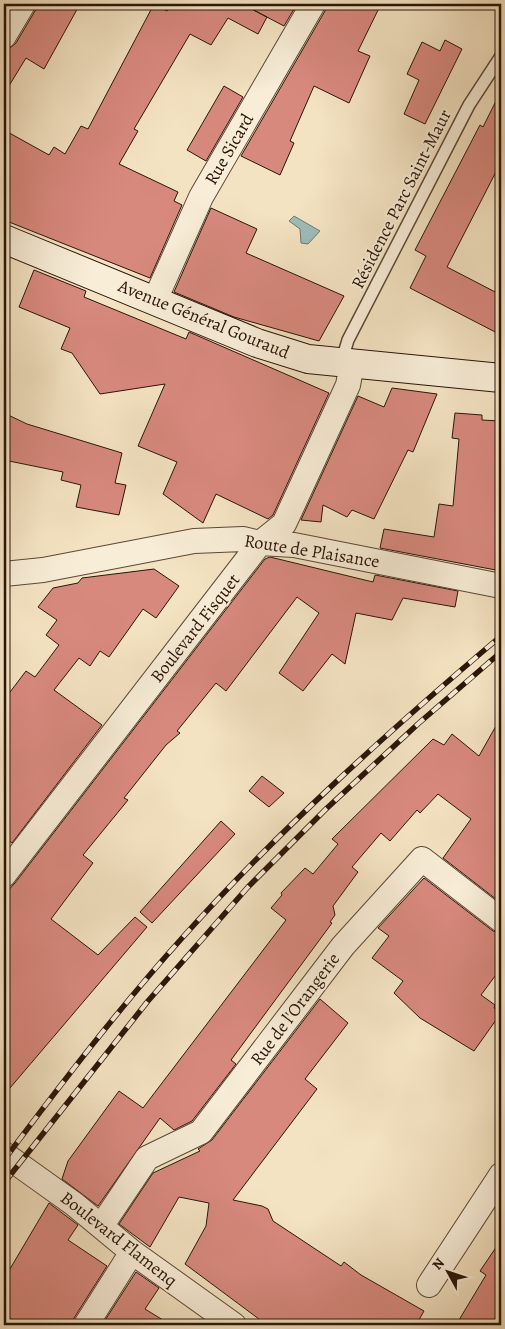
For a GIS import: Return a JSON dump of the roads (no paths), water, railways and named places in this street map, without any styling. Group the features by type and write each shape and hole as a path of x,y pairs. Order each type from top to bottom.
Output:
{"main road":[{"name":"Avenue Général Gouraud","path":"4,239 155,300 257,344 308,359 501,378"}],"street":[{"path":"4,36 23,4"},
{"name":"Rue Sicard","path":"155,300 201,197 313,4"},
{"name":"Boulevard Fisquet","path":"4,875 260,543 284,524 348,385 347,364"},
{"name":"Route de Plaisance","path":"4,574 42,570 194,540 243,539 260,543 294,545 501,586"},
{"name":"Rue de l'Orangerie","path":"102,1225 147,1158 201,1132 343,946 422,859 501,920"},
{"name":"Boulevard Flamenq","path":"4,1154 102,1225 132,1252 234,1325"},
{"path":"428,1285 501,1175"},
{"path":"86,1325 132,1252"}],"lane":[{"name":"Résidence Parc Saint-Maur","path":"347,364 348,340 464,114 501,56"}],"water":[{"path":"294,216 320,231 308,244 301,243 300,229 289,221"}],"railway":[{"path":"4,1160 113,1019 159,964 220,897 258,857 337,781 418,707 501,636"},
{"path":"4,1183 148,1001 248,887 326,809 419,723 501,652"}]}
